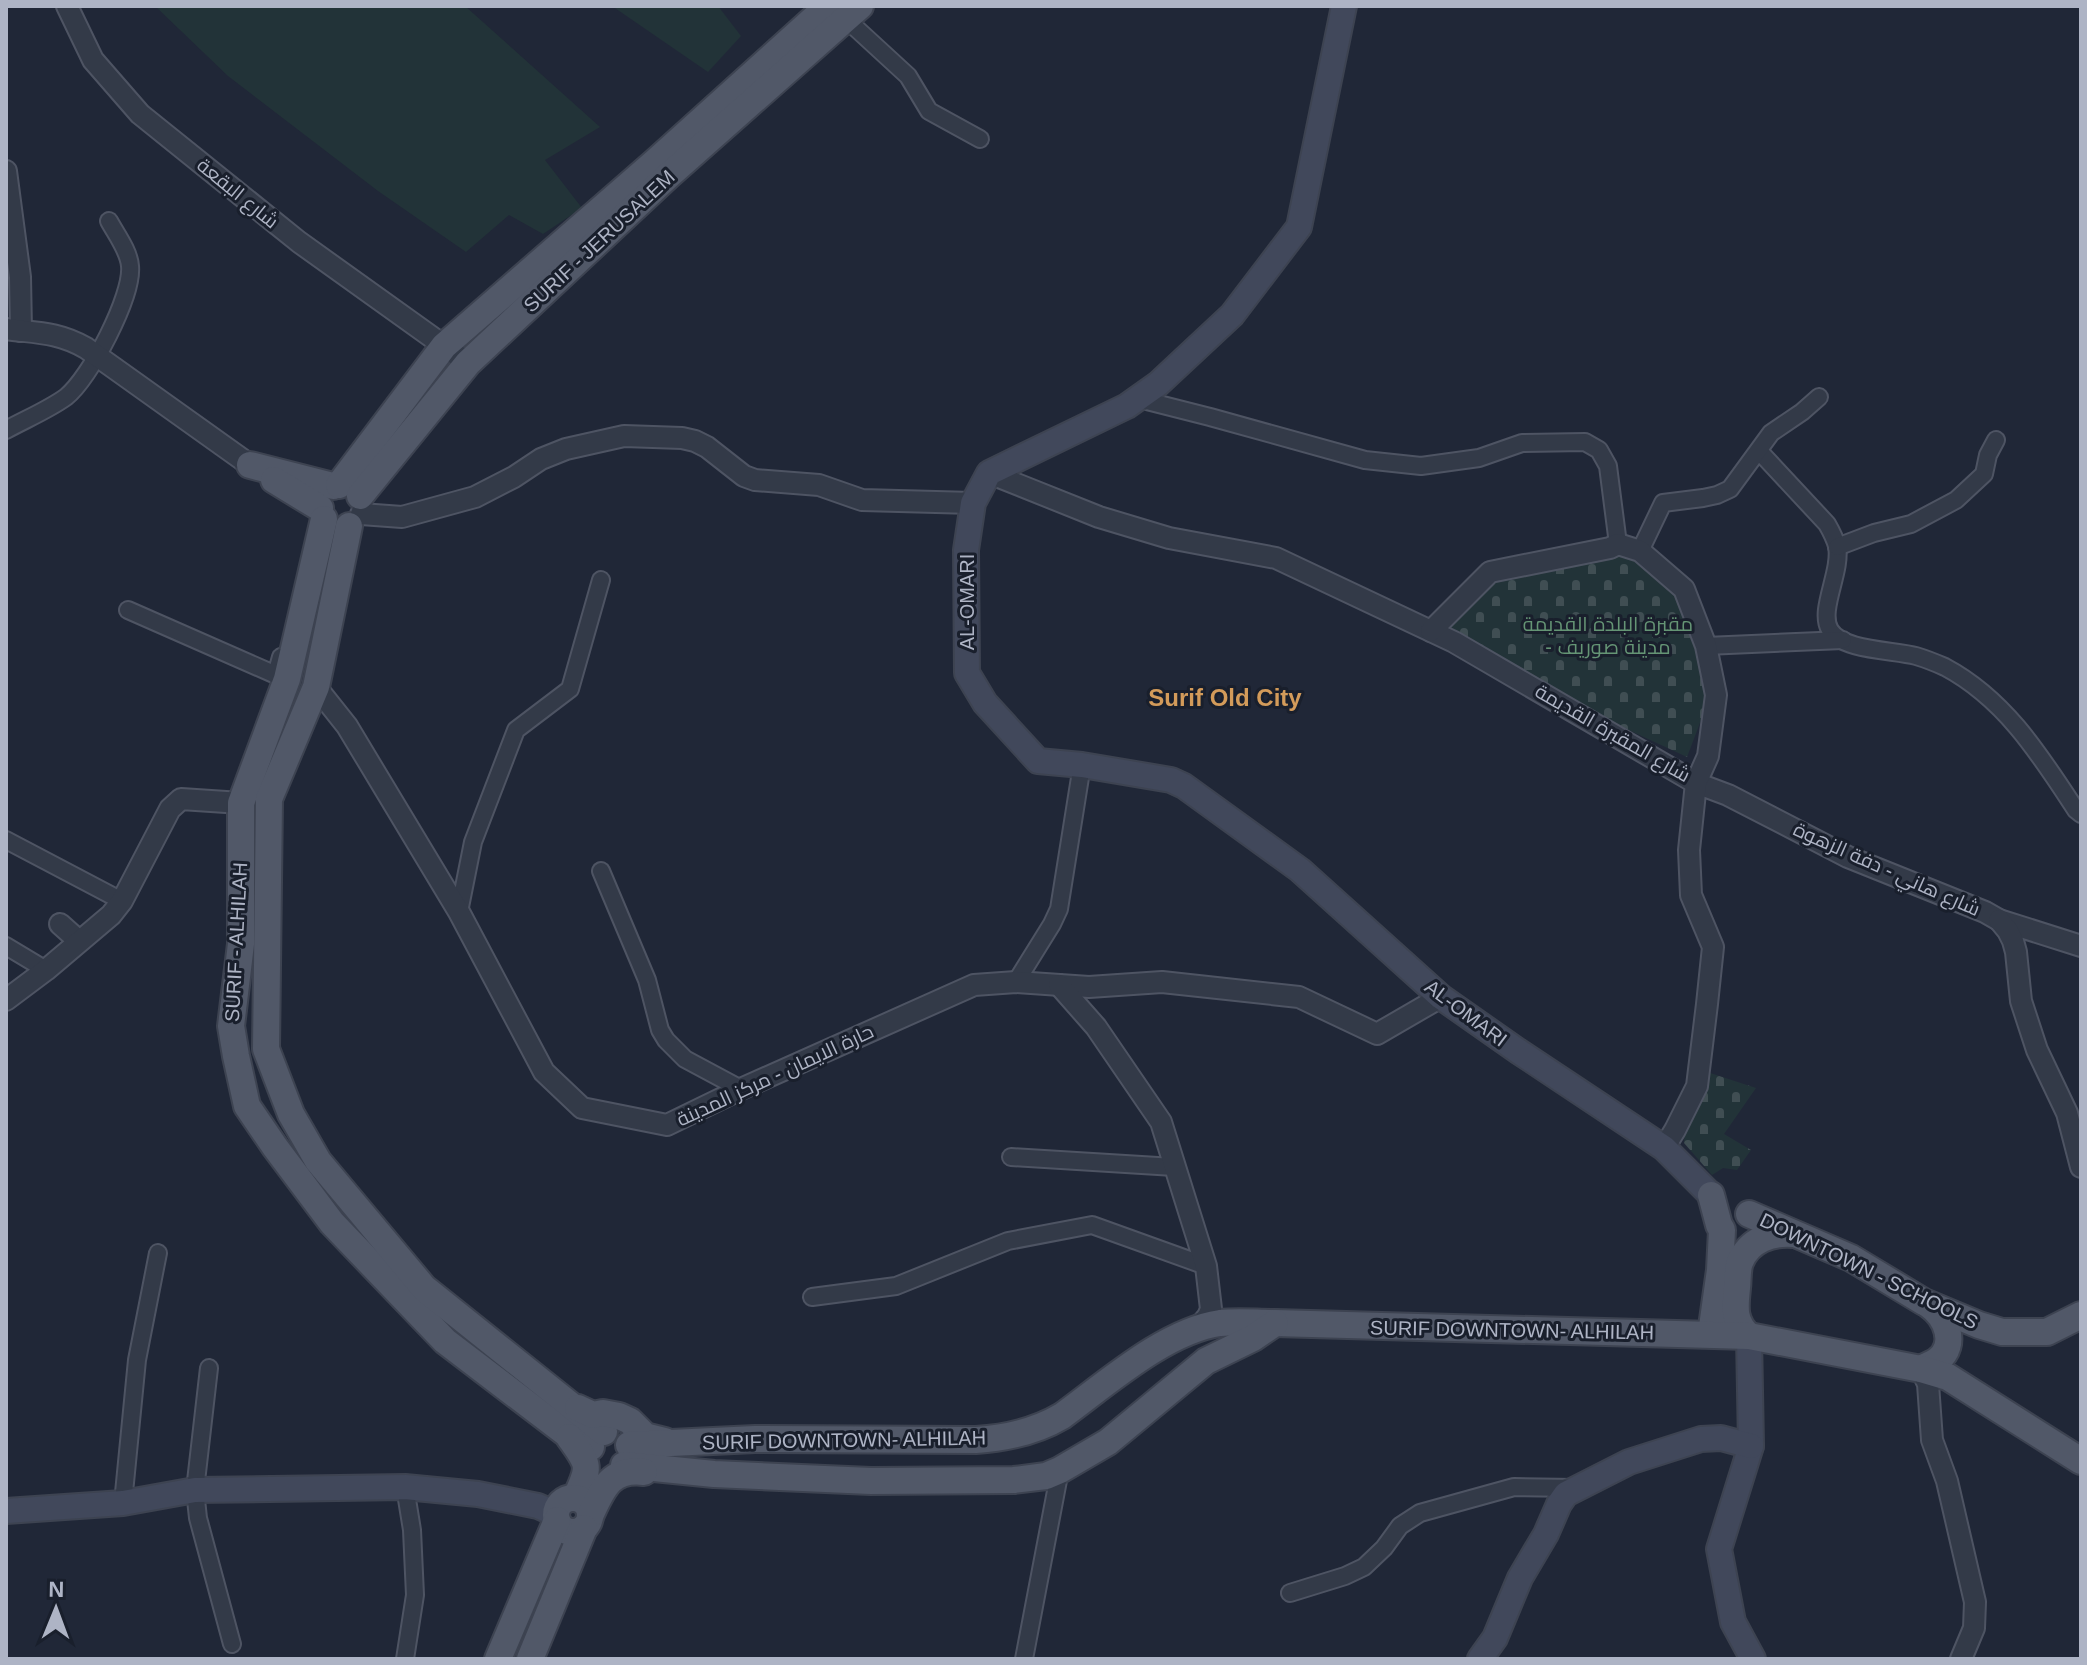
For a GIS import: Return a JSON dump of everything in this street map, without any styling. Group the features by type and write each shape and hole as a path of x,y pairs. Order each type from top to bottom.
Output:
{"main road":[{"path":"989,473 1139,399 1158,384 1232,315 1299,227 1344,6"},
{"name":"SURIF - JERUSALEM","path":"341,505 444,346 655,162 844,10"},
{"name":"SURIF - JERUSALEM","path":"341,505 468,363 844,10"},
{"path":"250,465 341,505"},
{"name":"AL-OMARI","path":"989,473 973,503 966,550 967,673 985,703 1038,761 1171,780 1184,786 1300,870 1441,997 1664,1148 1717,1206"},
{"name":"SURIF - ALHILAH","path":"341,505 296,639 287,679 241,803 241,944 231,1026 247,1106 332,1223 391,1287 445,1341 567,1434"},
{"name":"SURIF - ALHILAH","path":"341,505 316,687 269,799 266,1049 291,1114 318,1161 424,1288 571,1405 608,1454"},
{"path":"296,639 295,663 316,687"},
{"path":"1711,1334 1722,1240 1717,1206"},
{"name":"DOWNTOWN - SCHOOLS","path":"1717,1206 1722,1228 1736,1231 1744,1227 1749,1214 1851,1258 1924,1302 2002,1332 2047,1332 2081,1315"},
{"path":"1753,1659 1733,1622 1719,1549 1751,1446 1749,1336 1740,1328 1736,1317 1736,1295 1739,1265 1746,1253 1763,1238 1778,1233 1794,1234"},
{"path":"1921,1369 1940,1358 1948,1342 1943,1318 1924,1302"},
{"name":"SURIF DOWNTOWN- ALHILAH","path":"608,1454 669,1442 976,1440 1009,1436 1046,1425 1062,1416 1157,1347 1183,1334 1224,1323 1749,1336 1921,1369"},
{"name":"SURIF DOWNTOWN- ALHILAH","path":"714,1474 871,1481 998,1480 1046,1476 1108,1442 1206,1361 1253,1338 1275,1323"},
{"path":"1921,1369 1948,1377 2081,1461"},
{"path":"571,1405 593,1415 603,1413 624,1418 645,1436 669,1442"},
{"path":"567,1434 608,1454 714,1474"},
{"path":"530,1659 586,1475 587,1465 567,1434"},
{"path":"1480,1659 1495,1638 1520,1578 1566,1494 1629,1462 1701,1439 1721,1438 1751,1446"},
{"path":"498,1659 575,1510 608,1454"},
{"path":"575,1510 609,1480 624,1473 637,1471 684,1478 714,1474"},
{"path":"6,1511 123,1503 195,1490 405,1487 478,1494 547,1494 575,1510"}],"street":[{"name":"شارع البقعة","path":"67,6 93,60 140,114 299,242 468,363"},
{"path":"844,10 908,76 929,111 980,139"},
{"path":"6,171 20,277 14,330 56,334 71,339 250,465"},
{"path":"6,430 67,396 97,356 124,301 129,282 129,260 109,221"},
{"path":"1640,551 1663,503 1703,498 1730,489 1771,433 1819,397"},
{"path":"1139,399 1365,460 1421,466 1479,458 1522,443 1585,442 1599,450 1609,468 1618,544 1490,572 1431,631"},
{"path":"341,505 402,517 475,497 541,459 566,449 624,436 695,441 734,470 755,480 819,485 862,500 973,503"},
{"path":"1837,547 1911,524 1956,500 1984,474 1988,455 1996,440"},
{"path":"1759,451 1827,525 1837,547 1837,570 1826,614 1831,632 1843,640"},
{"name":"شارع المقبرة القديمة","path":"989,473 1099,517 1169,538 1276,558 1454,642 1696,783 1708,756 1716,695 1706,646 1684,589 1640,551 1618,544"},
{"path":"459,912 473,842 516,730 570,689 601,580"},
{"path":"128,610 276,675 286,638 296,639"},
{"path":"1706,646 1843,640 1931,661 1962,677 1982,692 2019,728 2081,814"},
{"name":"حارة الايمان - مركز المدينة","path":"316,687 347,726 459,912 544,1072 582,1108 667,1125 974,985 1016,982 1089,987 1162,982 1299,997 1377,1034 1441,997"},
{"path":"1016,982 1059,909 1082,765"},
{"path":"1664,1148 1697,1086 1713,947 1691,895 1689,850 1696,783"},
{"name":"شارع هاني - دفة الزهوة","path":"1696,783 1728,795 1848,857 1999,920 2081,946"},
{"path":"6,1000 111,915 122,901 170,809 181,799 241,803"},
{"path":"6,840 122,901"},
{"path":"601,871 647,980 660,1030 666,1040 685,1059 741,1089"},
{"path":"1999,920 2013,941 2021,1001 2037,1050 2067,1113 2081,1167"},
{"path":"60,924 79,941"},
{"path":"6,946 46,970"},
{"path":"1059,985 1096,1027 1161,1122 1206,1266 1211,1309 1202,1324 1191,1332"},
{"path":"1011,1157 1174,1167"},
{"path":"812,1297 896,1286 1008,1241 1092,1225 1206,1266"},
{"path":"123,1503 137,1360 158,1253"},
{"path":"209,1368 195,1490 198,1518 232,1644"},
{"path":"1921,1369 1928,1384 1932,1440 1947,1481 1975,1602 1974,1628 1961,1659"},
{"path":"1024,1659 1060,1470"},
{"path":"405,1487 412,1530 415,1595 405,1659"},
{"path":"1290,1593 1364,1567 1384,1548 1400,1526 1420,1513 1514,1487 1575,1488"}],"green space":[{"path":"155,6 465,6 600,127 545,160 582,208 543,234 509,215 466,252 378,191 228,76"},
{"path":"612,6 718,6 741,36 708,72"},
{"name":"مقبرة البلدة القديمة - مدينة صوريف","path":"1628,553 1679,593 1693,627 1709,699 1687,757 1432,639 1492,579"},
{"path":"1704,1071 1756,1088 1724,1134 1751,1150 1737,1170 1723,1168 1712,1175 1684,1143 1685,1125"}],"district":[{"name":"Surif Old City","path":"1225,697"}]}
